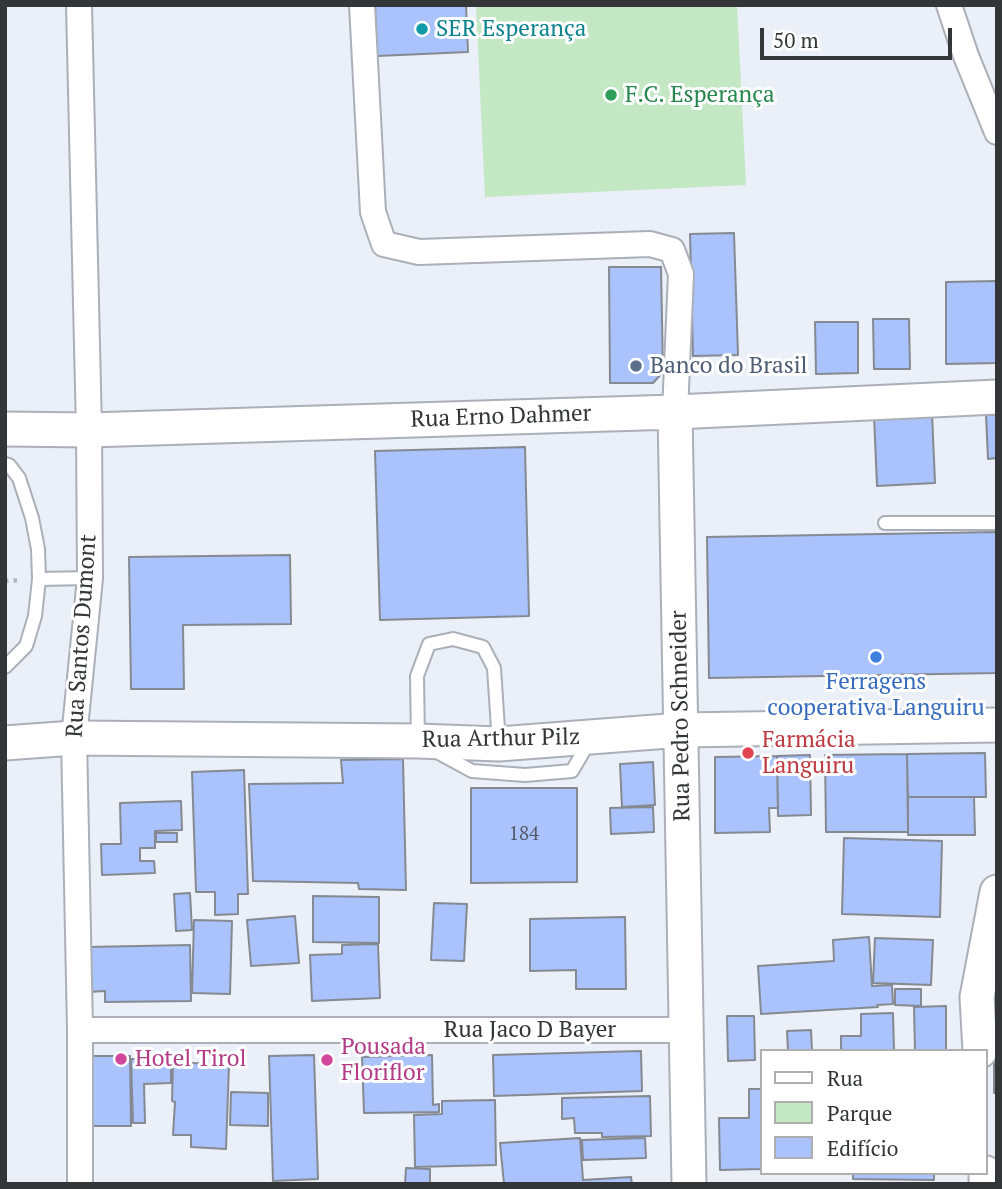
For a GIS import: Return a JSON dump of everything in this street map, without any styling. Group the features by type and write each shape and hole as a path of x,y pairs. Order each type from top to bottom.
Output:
{"main road":[{"name":"Rua Erno Dahmer","path":"5,429 89,430 675,412 997,397"},
{"name":"Rua Pedro Schneider","path":"675,412 689,1184"},
{"name":"Rua Arthur Pilz","path":"5,743 74,738 499,744 681,730 997,725"},
{"path":"980,1049 997,892"}],"street":[{"name":"Rua Santos Dumont","path":"79,5 90,578 74,738 80,1184"},
{"name":"Rua Pedro Schneider","path":"362,5 373,212 384,244 419,252 650,244 672,250 681,274 675,412"},
{"path":"949,5 966,56 997,132"},
{"name":"Rua Jaco D Bayer","path":"80,1030 687,1030"}],"lane":[{"path":"5,464 9,465 19,478 32,517 38,549 39,579 35,616 26,646 5,667"},
{"path":"5,478 19,478"},
{"path":"885,523 997,523"},
{"path":"39,579 90,578"},
{"path":"499,744 494,668 483,647 453,639 429,644 417,676 418,741 472,771 524,775 572,771 592,737"}],"green space":[{"name":"F.C. Esperança","path":"476,5 737,5 746,185 485,197"}],"building":[{"name":"SER Esperança","path":"375,5 466,5 468,52 377,56"},
{"path":"734,233 738,355 693,356 690,234"},
{"path":"609,267 661,267 663,372 653,383 610,383"},
{"path":"997,281 997,363 946,364 946,282"},
{"path":"873,319 909,319 910,369 874,369"},
{"path":"815,322 858,322 858,373 816,374"},
{"path":"932,413 935,483 877,486 874,415"},
{"path":"986,415 997,415 997,458 988,459"},
{"path":"525,447 529,616 380,620 375,451"},
{"path":"996,532 997,673 709,678 707,537"},
{"path":"290,555 291,624 183,625 184,689 131,689 129,557"},
{"path":"985,753 986,797 908,797 907,754"},
{"path":"907,754 908,832 826,832 825,755"},
{"path":"810,755 811,815 778,816 777,756"},
{"path":"777,756 778,808 769,808 770,832 715,833 715,757"},
{"path":"403,759 406,890 359,889 358,883 253,881 249,784 343,783 341,760"},
{"path":"653,762 655,805 622,807 620,764"},
{"path":"244,770 248,894 238,894 238,914 215,915 215,892 196,892 192,772"},
{"path":"471,788 577,788 577,882 471,883"},
{"path":"908,797 974,797 975,835 908,835"},
{"path":"181,801 182,830 155,831 155,848 140,848 140,861 154,861 155,873 102,875 101,844 121,844 120,803"},
{"path":"653,807 654,832 611,834 610,808"},
{"path":"156,833 177,833 177,842 156,842"},
{"path":"844,838 942,841 940,917 842,914"},
{"path":"190,893 192,930 176,931 174,894"},
{"path":"313,896 379,897 379,943 313,942"},
{"path":"434,903 467,904 464,961 431,960"},
{"path":"295,916 299,963 251,966 247,920"},
{"path":"625,917 626,989 576,989 576,970 530,971 530,919"},
{"path":"194,920 232,921 230,994 192,993"},
{"path":"869,937 872,986 892,985 893,1004 761,1014 758,966 834,961 833,940"},
{"path":"875,938 933,940 931,985 873,983"},
{"path":"378,944 380,998 312,1001 310,955 342,954 342,945"},
{"path":"190,945 191,1001 105,1002 105,991 88,992 87,947"},
{"path":"895,989 921,989 921,1006 895,1005"},
{"path":"946,1006 946,1049 915,1049 914,1007"},
{"path":"893,1013 894,1049 841,1049 841,1036 861,1036 861,1014"},
{"path":"727,1016 754,1016 755,1060 728,1061"},
{"path":"811,1030 812,1049 788,1049 787,1031"},
{"path":"641,1051 642,1091 494,1096 493,1055"},
{"path":"314,1055 318,1179 273,1181 269,1056"},
{"path":"432,1055 433,1105 439,1104 439,1112 364,1113 362,1057"},
{"path":"85,1056 130,1056 131,1126 86,1126"},
{"path":"171,1058 171,1083 144,1084 145,1123 133,1123 131,1059"},
{"path":"173,1062 229,1065 226,1149 191,1147 191,1135 173,1135"},
{"path":"994,1063 997,1063 997,1093 994,1093"},
{"path":"749,1089 760,1089 760,1169 720,1170 719,1118 749,1118"},
{"path":"231,1092 268,1093 268,1126 230,1125"},
{"path":"650,1096 651,1136 602,1137 602,1133 575,1133 574,1118 562,1119 562,1098"},
{"path":"495,1100 496,1165 415,1167 414,1115 442,1114 442,1101"},
{"path":"580,1138 583,1180 631,1177 632,1184 504,1184 500,1143"},
{"path":"645,1138 646,1158 583,1160 582,1140"},
{"path":"406,1168 430,1169 430,1184 405,1184"},
{"path":"853,1175 934,1175 934,1180 853,1179"}],"place":[{"name":"SER Esperança","path":"422,29"},
{"name":"F.C. Esperança","path":"611,95"},
{"name":"Banco do Brasil","path":"636,366"},
{"name":"Ferragens cooperativa Languiru","path":"876,657"},
{"name":"Farmácia Languiru","path":"748,753"},
{"name":"Hotel Tirol","path":"121,1059"},
{"name":"Pousada Floriflor","path":"327,1060"}]}
